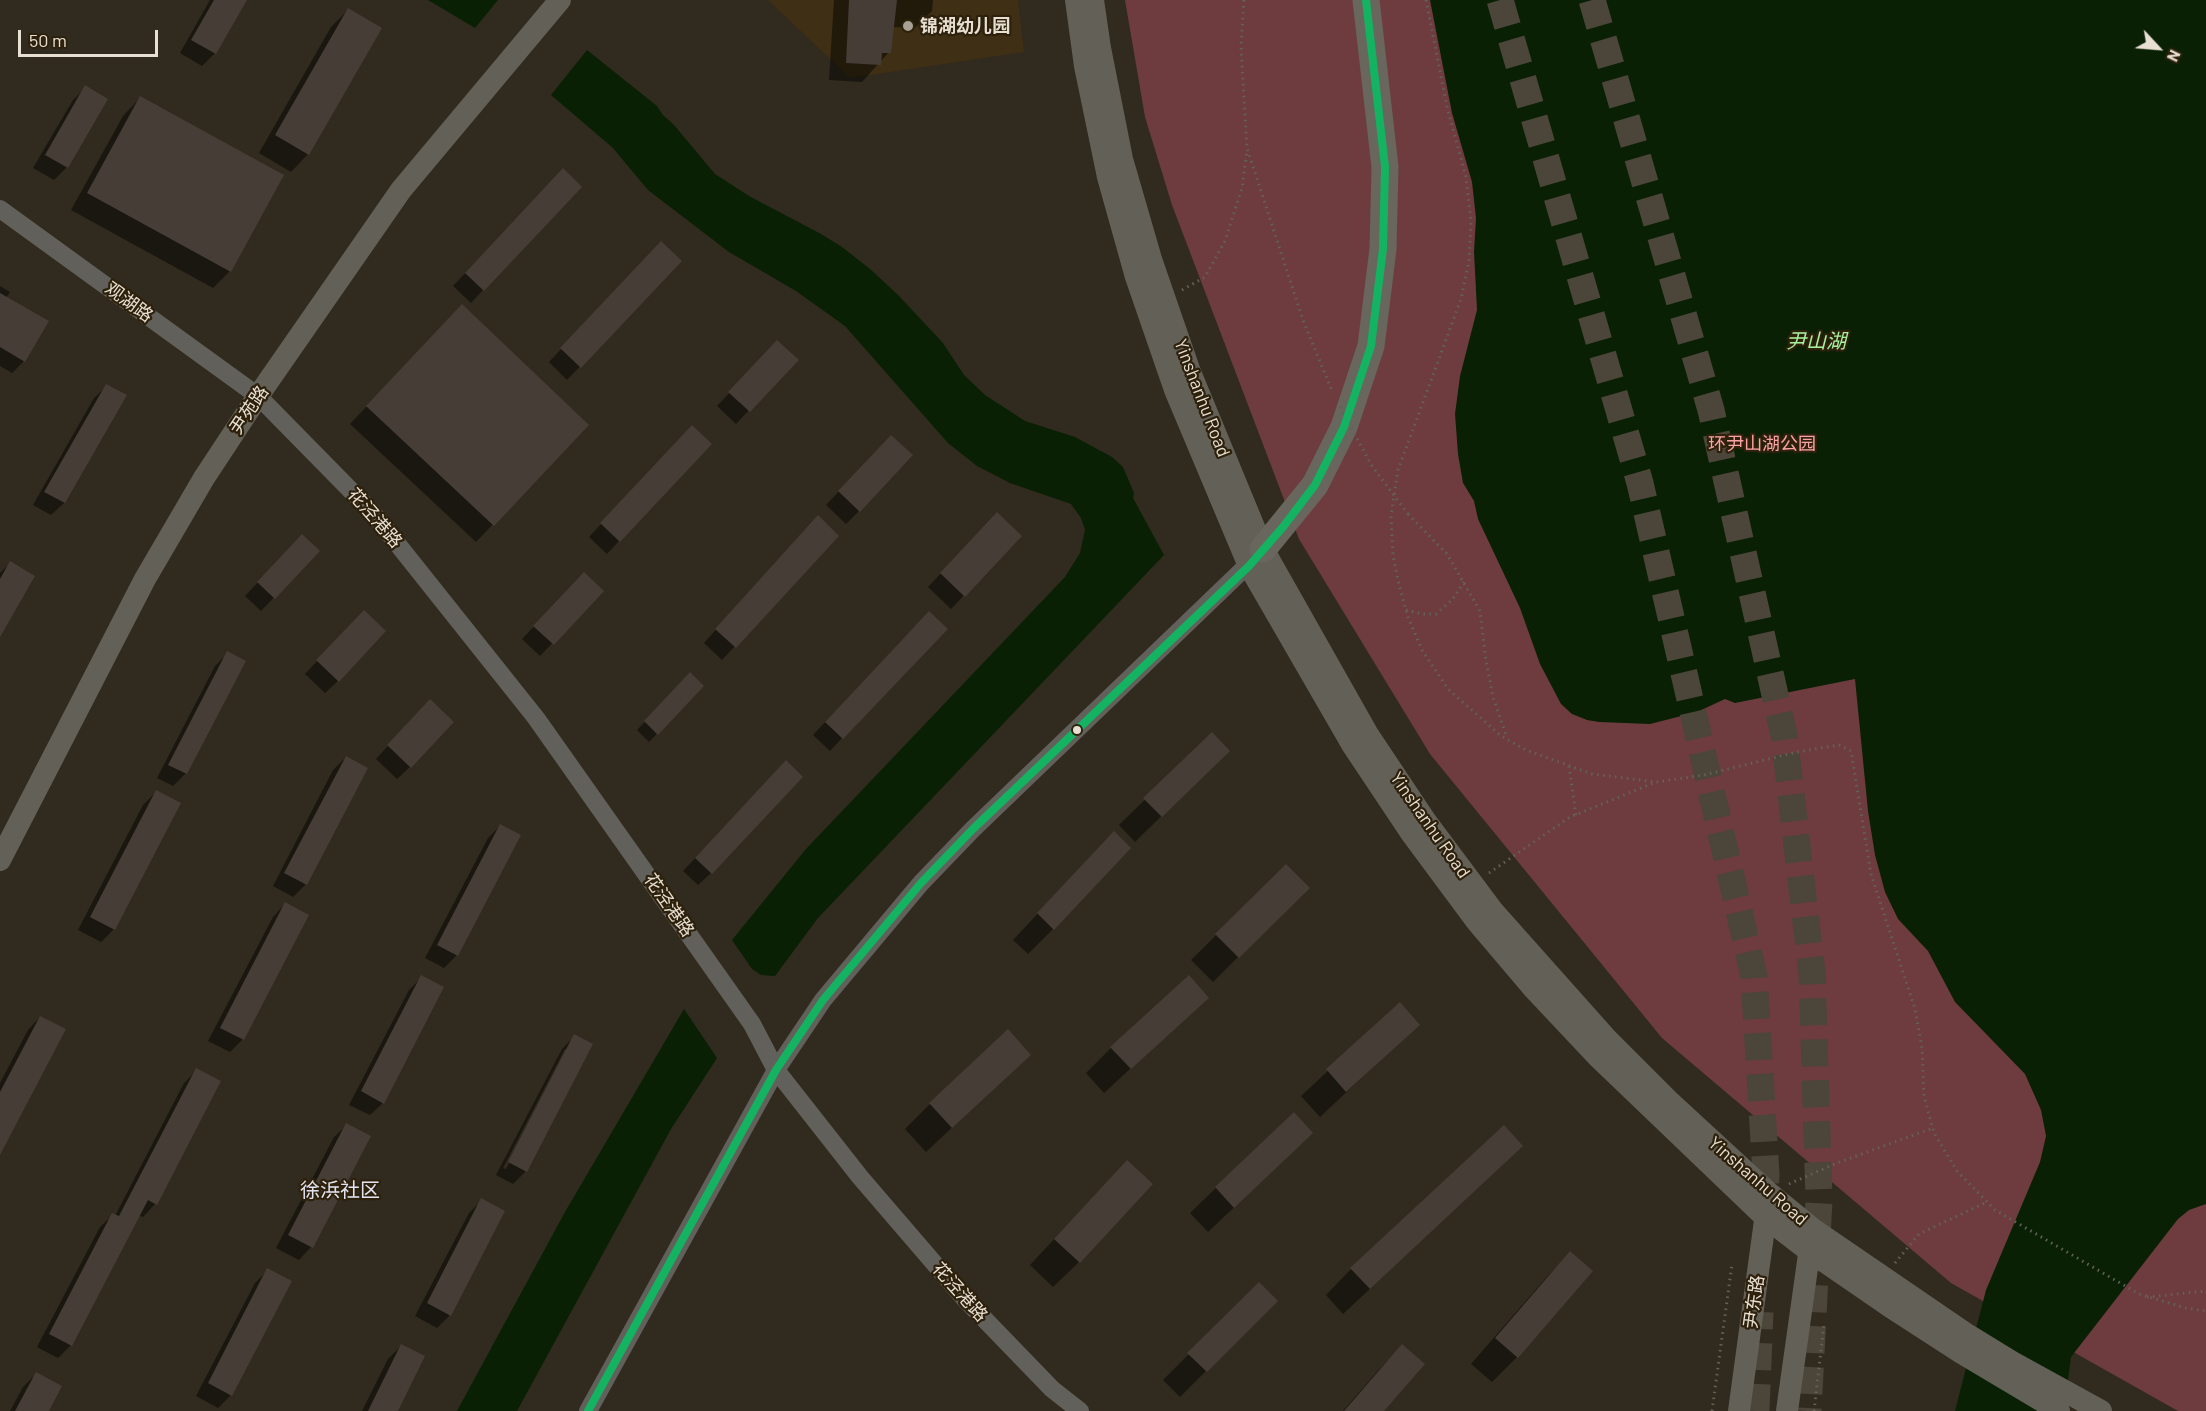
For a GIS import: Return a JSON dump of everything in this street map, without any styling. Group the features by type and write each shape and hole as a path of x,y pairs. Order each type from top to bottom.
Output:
{"highway":[{"path":"1256,557 1315,486 1344,427 1371,346 1383,249 1385,167 1366,0"}],"main road":[{"name":"尹苑路","path":"0,860 145,579 204,478 401,190 560,0"},
{"name":"Yinshanhu Road","path":"1076,0 1085,66 1108,177 1136,277 1175,390 1256,557 1353,746 1411,833 1477,922 1533,988 1598,1056 1766,1217 1883,1278 1964,1344"},
{"name":"Yinshanhu Road","path":"1093,0 1122,159 1151,259 1256,557 1367,734 1425,820 1493,911 1607,1040 1769,1193 1811,1240 1964,1344 2012,1362 2066,1404 2101,1411"},
{"name":"尹东路","path":"1739,1411 1769,1193"},
{"path":"1787,1411 1811,1240"}],"street":[{"name":"观湖路","path":"0,209 258,396"},
{"name":"花泾港路","path":"258,396 372,512 536,718 752,1024 776,1070 860,1177 964,1299 1052,1389 1080,1411"},
{"path":"588,1411 776,1070 823,1000 921,882 973,829 1256,557"}],"path":[{"path":"1165,300 1205,277 1225,241 1242,188 1247,148 1241,46 1244,0"},
{"path":"1426,0 1447,107 1466,177 1471,221 1470,261 1461,299 1398,470 1391,516 1393,555 1406,609 1422,650 1448,689 1474,714 1507,740 1526,750 1592,774 1657,782"},
{"path":"1247,148 1303,320 1335,400 1372,466 1408,514 1447,554 1480,611 1493,697 1507,740"},
{"path":"1406,609 1422,614 1436,614 1452,600 1464,582"},
{"path":"1473,884 1576,815 1657,782 1704,775 1797,752 1839,745 1851,751 1870,874 1915,1009 1922,1048 1924,1096 1933,1128 1957,1171 1995,1210 2145,1297 2206,1311"},
{"path":"1569,766 1576,815"},
{"path":"1769,1193 1837,1163 1933,1128"},
{"path":"1883,1278 1919,1234 1987,1202"},
{"path":"1712,1411 1732,1264"},
{"path":"2145,1297 2206,1291"},
{"path":"1814,1411 1824,1324"}],"shaded area":[{"name":"锦湖幼儿园","path":"768,0 1018,0 1024,52 850,78"}],"green space":[{"name":"尹山湖","path":"1125,0 2206,0 2206,1411 2178,1411 1951,1283 1662,1038 1430,754 1299,539 1172,205 1145,117"}],"water":[{"path":"428,0 498,0 475,28"},
{"name":"尹山湖","path":"1430,0 2206,0 2206,1204 2189,1210 2178,1219 2071,1357 2064,1411 1955,1411 1986,1290 2040,1162 2046,1136 2041,1110 2025,1074 1955,1002 1928,951 1898,919 1885,892 1875,855 1868,811 1855,679 1735,703 1725,699 1697,712 1650,724 1599,722 1572,714 1561,704 1540,664 1520,608 1478,519 1474,501 1463,483 1458,454 1455,414 1460,376 1477,310 1474,252 1476,218 1472,182 1452,113"},
{"path":"587,50 657,106 715,174 749,196 821,234 870,269 943,343 964,375 985,395 1025,421 1075,437 1112,457 1123,467 1134,493 1133,498 1164,555 818,918 775,976 761,975 752,969 732,940 806,849 1065,577 1080,553 1085,530 1081,518 1071,504 1010,483 977,466 948,443 845,326 796,291 729,252 648,190 613,148 551,95"},
{"path":"684,1009 717,1058 671,1129 517,1411 457,1411 565,1212"}],"building":[{"path":"214,0 247,0 216,54 191,40"},
{"path":"849,0 897,0 891,53 882,53 881,65 846,63"},
{"path":"348,8 382,28 309,155 275,135"},
{"path":"85,85 108,99 68,168 45,155"},
{"path":"140,96 284,175 231,272 87,193"},
{"path":"563,168 582,187 484,291 465,273"},
{"path":"661,241 682,261 581,368 560,348"},
{"path":"0,293 49,321 25,362 0,347"},
{"path":"462,304 589,425 494,526 366,406"},
{"path":"777,340 799,360 750,412 728,392"},
{"path":"106,384 127,395 65,503 44,492"},
{"path":"692,425 712,444 620,542 600,523"},
{"path":"891,435 913,455 860,512 838,491"},
{"path":"997,512 1022,536 965,597 940,573"},
{"path":"818,515 839,536 736,648 715,629"},
{"path":"302,534 320,551 275,599 257,582"},
{"path":"10,561 35,576 0,637 0,579"},
{"path":"584,572 604,591 554,645 533,626"},
{"path":"364,610 386,631 339,682 316,660"},
{"path":"929,611 948,629 843,739 825,722"},
{"path":"227,651 246,661 187,774 168,765"},
{"path":"690,672 704,686 658,735 644,721"},
{"path":"430,699 454,722 411,768 387,745"},
{"path":"1212,732 1230,751 1162,817 1143,798"},
{"path":"346,756 368,768 307,885 284,873"},
{"path":"786,760 803,777 712,874 695,858"},
{"path":"156,790 181,803 115,930 90,917"},
{"path":"500,824 521,835 458,956 437,945"},
{"path":"1114,831 1131,848 1054,930 1037,913"},
{"path":"1286,864 1310,888 1239,958 1215,934"},
{"path":"285,902 309,915 244,1040 220,1028"},
{"path":"421,975 444,987 384,1104 361,1091"},
{"path":"1189,975 1209,998 1131,1069 1110,1047"},
{"path":"1400,1002 1420,1025 1346,1092 1326,1069"},
{"path":"40,1016 66,1029 0,1155 0,1092"},
{"path":"1008,1029 1031,1055 952,1128 929,1103"},
{"path":"574,1034 593,1044 527,1172 508,1162"},
{"path":"196,1068 221,1081 157,1205 148,1200 72,1346 49,1334 112,1213 119,1216"},
{"path":"1294,1112 1313,1133 1234,1208 1215,1187"},
{"path":"346,1123 371,1136 313,1248 288,1235"},
{"path":"1504,1125 1523,1146 1370,1289 1350,1268"},
{"path":"1127,1160 1153,1184 1080,1263 1054,1239"},
{"path":"481,1198 505,1211 451,1316 427,1303"},
{"path":"1570,1251 1593,1271 1518,1358 1495,1338"},
{"path":"267,1268 292,1281 232,1396 208,1383"},
{"path":"1259,1282 1278,1301 1207,1372 1187,1353"},
{"path":"401,1344 425,1356 398,1411 368,1411"},
{"path":"1402,1344 1425,1364 1384,1411 1344,1411"},
{"path":"36,1372 62,1386 49,1411 15,1411"}],"tunnel":[{"path":"1500,0 1640,483 1754,976 1766,1175 1764,1211"},
{"path":"1592,0 1711,410 1784,735 1812,973 1819,1200 1808,1411"},
{"path":"1756,1411 1760,1312"}],"transit line":[{"path":"588,1411 776,1070 823,1000 921,883 973,829 1249,566 1315,485 1344,427 1371,346 1383,249 1385,167 1366,0"}],"place":[{"name":"锦湖幼儿园","path":"908,26"}],"district":[{"name":"徐浜社区","path":"340,1190"}],"park label":[{"name":"环尹山湖公园","path":"1762,444"}]}
